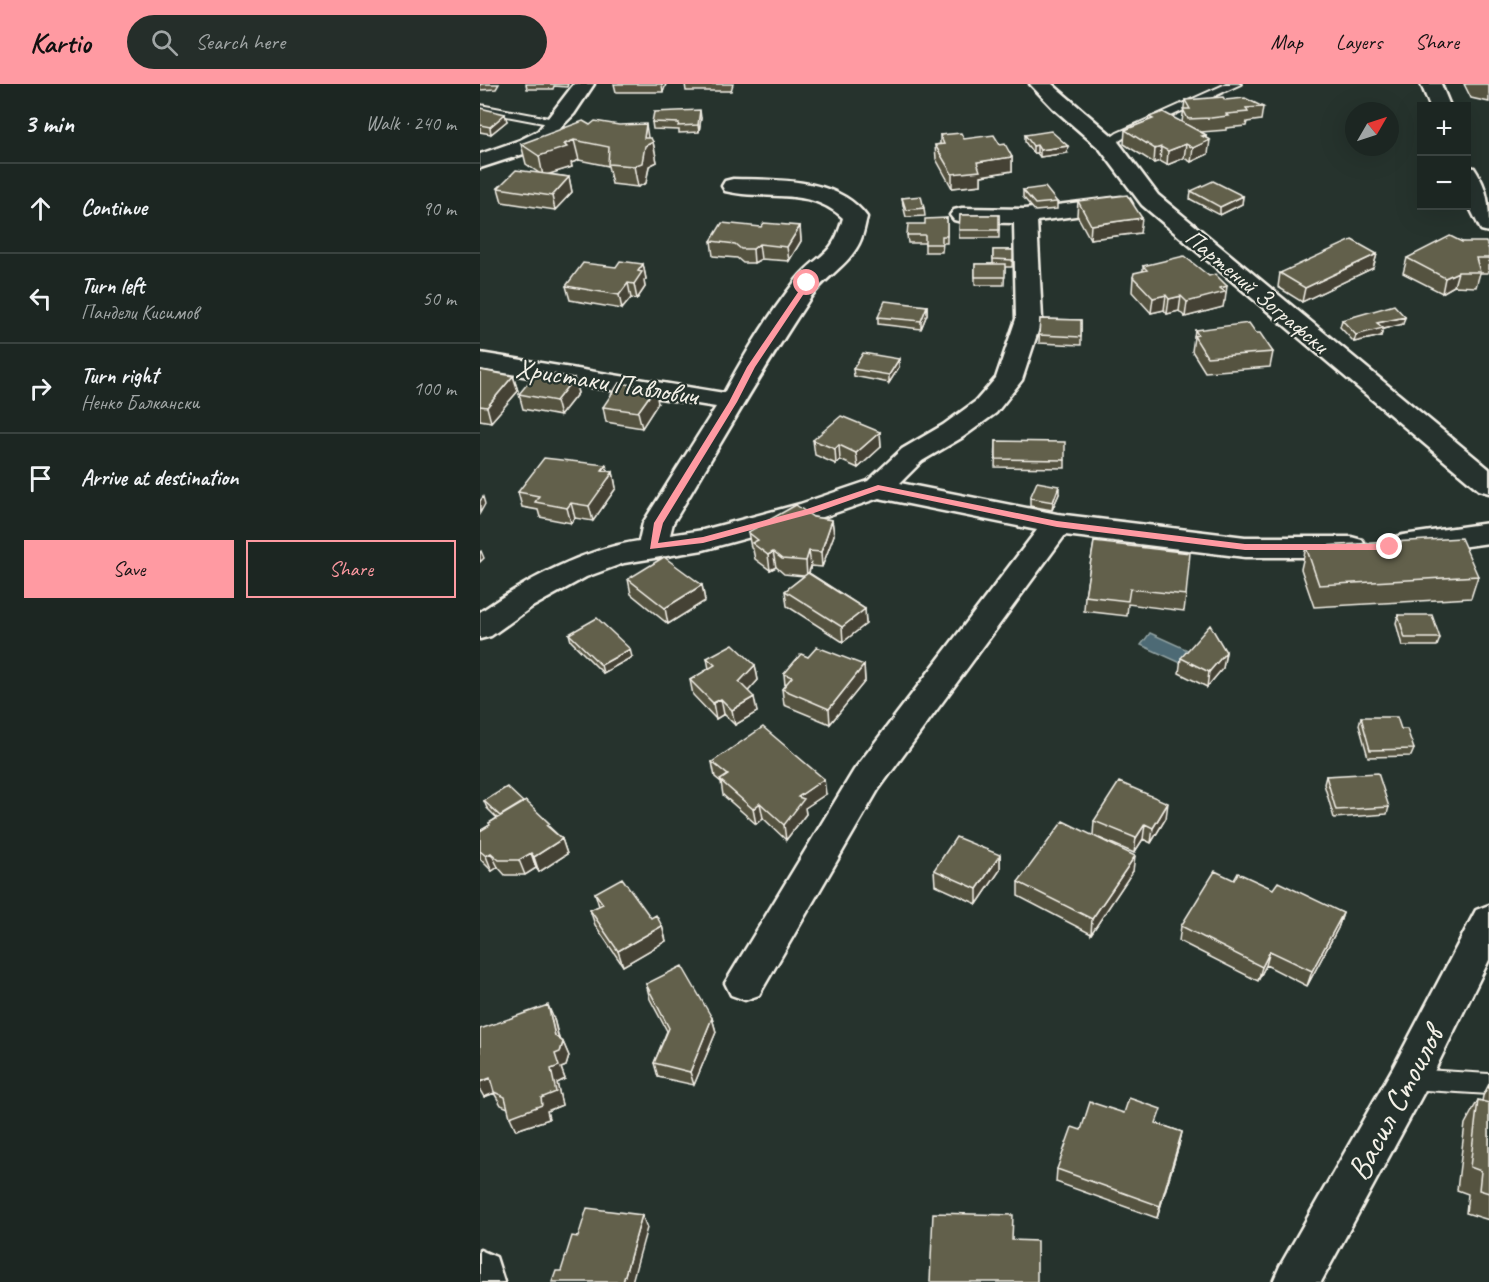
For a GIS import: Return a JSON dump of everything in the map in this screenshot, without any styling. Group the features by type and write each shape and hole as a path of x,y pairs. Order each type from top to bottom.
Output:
{"street":[{"path":"480,161 528,145 546,135 554,122 567,110 584,84"},
{"name":"Партений Зографски","path":"1040,84 1108,144 1150,200 1401,413 1489,484"},
{"path":"1431,84 1438,102"},
{"path":"1471,182 1489,225"},
{"path":"653,546 658,523 733,402 751,367 807,283 834,260 849,240 855,217 848,209 836,202 808,193 733,186"},
{"path":"962,215 1025,216 1150,200"},
{"path":"480,628 521,599 575,570 619,554 653,546 703,540 810,511 878,488 912,455 953,431 986,407 1009,380 1029,319 1025,216"},
{"name":"Христаки Павлович","path":"480,361 733,402"},
{"path":"878,488 1057,524 1245,547 1390,547 1489,533"},
{"path":"745,983 866,780 1057,524"},
{"name":"Васил Стоилов","path":"1296,1282 1409,1079 1489,921"},
{"path":"480,1273 481,1282"}],"lane":[{"path":"1108,144 1120,135 1235,84"},
{"path":"480,108 554,122"},
{"path":"1409,1079 1489,1084"}],"water":[{"path":"1150,633 1190,651 1181,663 1141,645"}],"building":[{"path":"1223,97 1225,100 1245,98 1263,107 1246,108 1248,112 1226,114 1228,116 1188,119 1183,109 1190,109 1185,100"},
{"path":"480,108 505,114 490,127 480,125"},
{"path":"700,110 698,125 678,126 679,123 652,122 654,112"},
{"path":"1163,112 1206,135 1202,136 1210,140 1193,148 1186,144 1168,151 1161,147 1155,149 1125,130 1153,119 1149,117"},
{"path":"583,121 590,125 595,121 619,125 646,124 644,138 651,138 653,142 645,146 642,163 634,166 608,164 609,147 574,140 564,144 567,147 539,156 521,144"},
{"path":"1051,131 1068,146 1040,150 1037,145 1033,146 1025,135"},
{"path":"961,133 964,139 994,135 1000,145 1005,144 1012,157 977,162 980,171 952,174 935,145 944,144 940,135"},
{"path":"516,170 569,177 552,196 498,188"},
{"path":"1213,181 1243,196 1220,207 1191,191"},
{"path":"1045,187 1057,202 1035,204 1023,190"},
{"path":"1127,195 1142,218 1091,225 1078,201"},
{"path":"921,196 924,208 906,210 902,198"},
{"path":"960,215 999,215 999,230 959,230"},
{"path":"947,218 947,236 942,236 942,244 925,244 925,235 907,235 908,224 925,224 925,219"},
{"path":"722,223 761,227 764,223 800,226 787,247 759,244 753,249 741,249 735,244 711,241"},
{"path":"1450,236 1462,242 1486,242 1489,258 1476,258 1480,272 1458,272 1445,278 1407,258"},
{"path":"1352,240 1377,254 1305,288 1280,273"},
{"path":"993,250 1013,250 1013,260 993,259"},
{"path":"1184,256 1209,276 1215,274 1227,286 1220,288 1225,292 1187,302 1181,296 1169,299 1166,295 1153,298 1133,277 1134,273 1147,270 1143,266"},
{"path":"620,261 643,264 638,271 642,272 634,284 628,283 619,295 566,286 583,263 616,267"},
{"path":"975,264 1005,264 1005,277 975,277"},
{"path":"885,301 927,306 921,321 878,317"},
{"path":"1394,305 1405,317 1377,323 1383,328 1356,335 1342,320"},
{"path":"1040,319 1081,320 1081,337 1039,335"},
{"path":"1249,323 1256,333 1260,333 1273,352 1207,357 1194,336 1198,335 1195,330"},
{"path":"863,353 899,359 889,375 853,369"},
{"path":"480,370 513,376 487,407 480,406"},
{"path":"538,371 574,378 556,401 519,394"},
{"path":"619,383 655,388 638,412 603,407"},
{"path":"841,416 880,432 856,453 839,445 835,449 813,440"},
{"path":"996,441 1065,442 1065,460 996,459"},
{"path":"544,458 606,465 602,470 613,472 589,506 571,503 567,508 535,502 539,496 518,492"},
{"path":"1037,482 1059,486 1053,502 1030,498"},
{"path":"796,505 813,517 832,520 821,552 809,551 806,561 782,559 773,552 768,555 752,543 758,540 748,532"},
{"path":"1461,538 1478,576 1319,585 1306,547"},
{"path":"1094,542 1190,553 1186,595 1130,589 1128,601 1085,596"},
{"path":"664,557 702,585 665,608 628,579"},
{"path":"808,573 865,609 842,627 785,591"},
{"path":"1398,615 1432,615 1440,638 1405,638"},
{"path":"597,618 630,649 601,665 569,634"},
{"path":"1210,625 1226,652 1209,672 1181,658"},
{"path":"733,644 755,665 739,682 754,697 732,710 721,699 713,703 690,680 715,665 707,658"},
{"path":"817,647 864,665 829,709 782,689 792,677 784,674 801,654 808,657"},
{"path":"1361,717 1397,717 1401,729 1407,729 1414,749 1370,750"},
{"path":"763,727 824,779 798,797 804,799 784,825 760,803 753,809 720,780 728,775 712,762"},
{"path":"1378,773 1389,807 1336,810 1326,776"},
{"path":"1119,782 1168,803 1153,828 1145,824 1136,838 1094,821"},
{"path":"507,787 523,802 500,816 484,801"},
{"path":"526,801 550,824 547,826 562,839 534,857 531,853 519,860 499,860 491,853 486,856 480,851 480,831"},
{"path":"1063,821 1135,856 1092,919 1018,882"},
{"path":"956,837 1000,855 977,889 934,870"},
{"path":"1215,871 1234,880 1238,873 1273,889 1278,882 1343,913 1312,971 1270,951 1262,967 1181,926"},
{"path":"622,878 651,918 656,915 662,926 618,951 590,910 603,904 595,893"},
{"path":"682,966 712,1018 690,1072 654,1063 669,1028 646,984"},
{"path":"548,1005 555,1036 563,1042 560,1052 555,1054 559,1066 551,1069 556,1092 541,1098 542,1105 510,1117 505,1097 494,1092 490,1078 480,1082 480,1029"},
{"path":"1129,1098 1161,1109 1156,1123 1182,1132 1160,1206 1057,1169 1072,1127 1081,1130 1090,1102 1124,1113"},
{"path":"1478,1100 1489,1103 1489,1193 1479,1190 1481,1171 1470,1167"},
{"path":"587,1208 642,1215 623,1282 552,1282 556,1271 561,1271 572,1236 578,1237"},
{"path":"933,1213 1013,1215 1012,1240 1037,1241 1037,1282 930,1282"}],"route":[{"path":"807,283 751,367 733,402 658,523 653,546 703,540 810,511 878,488 1057,524 1245,547 1390,547"}]}
